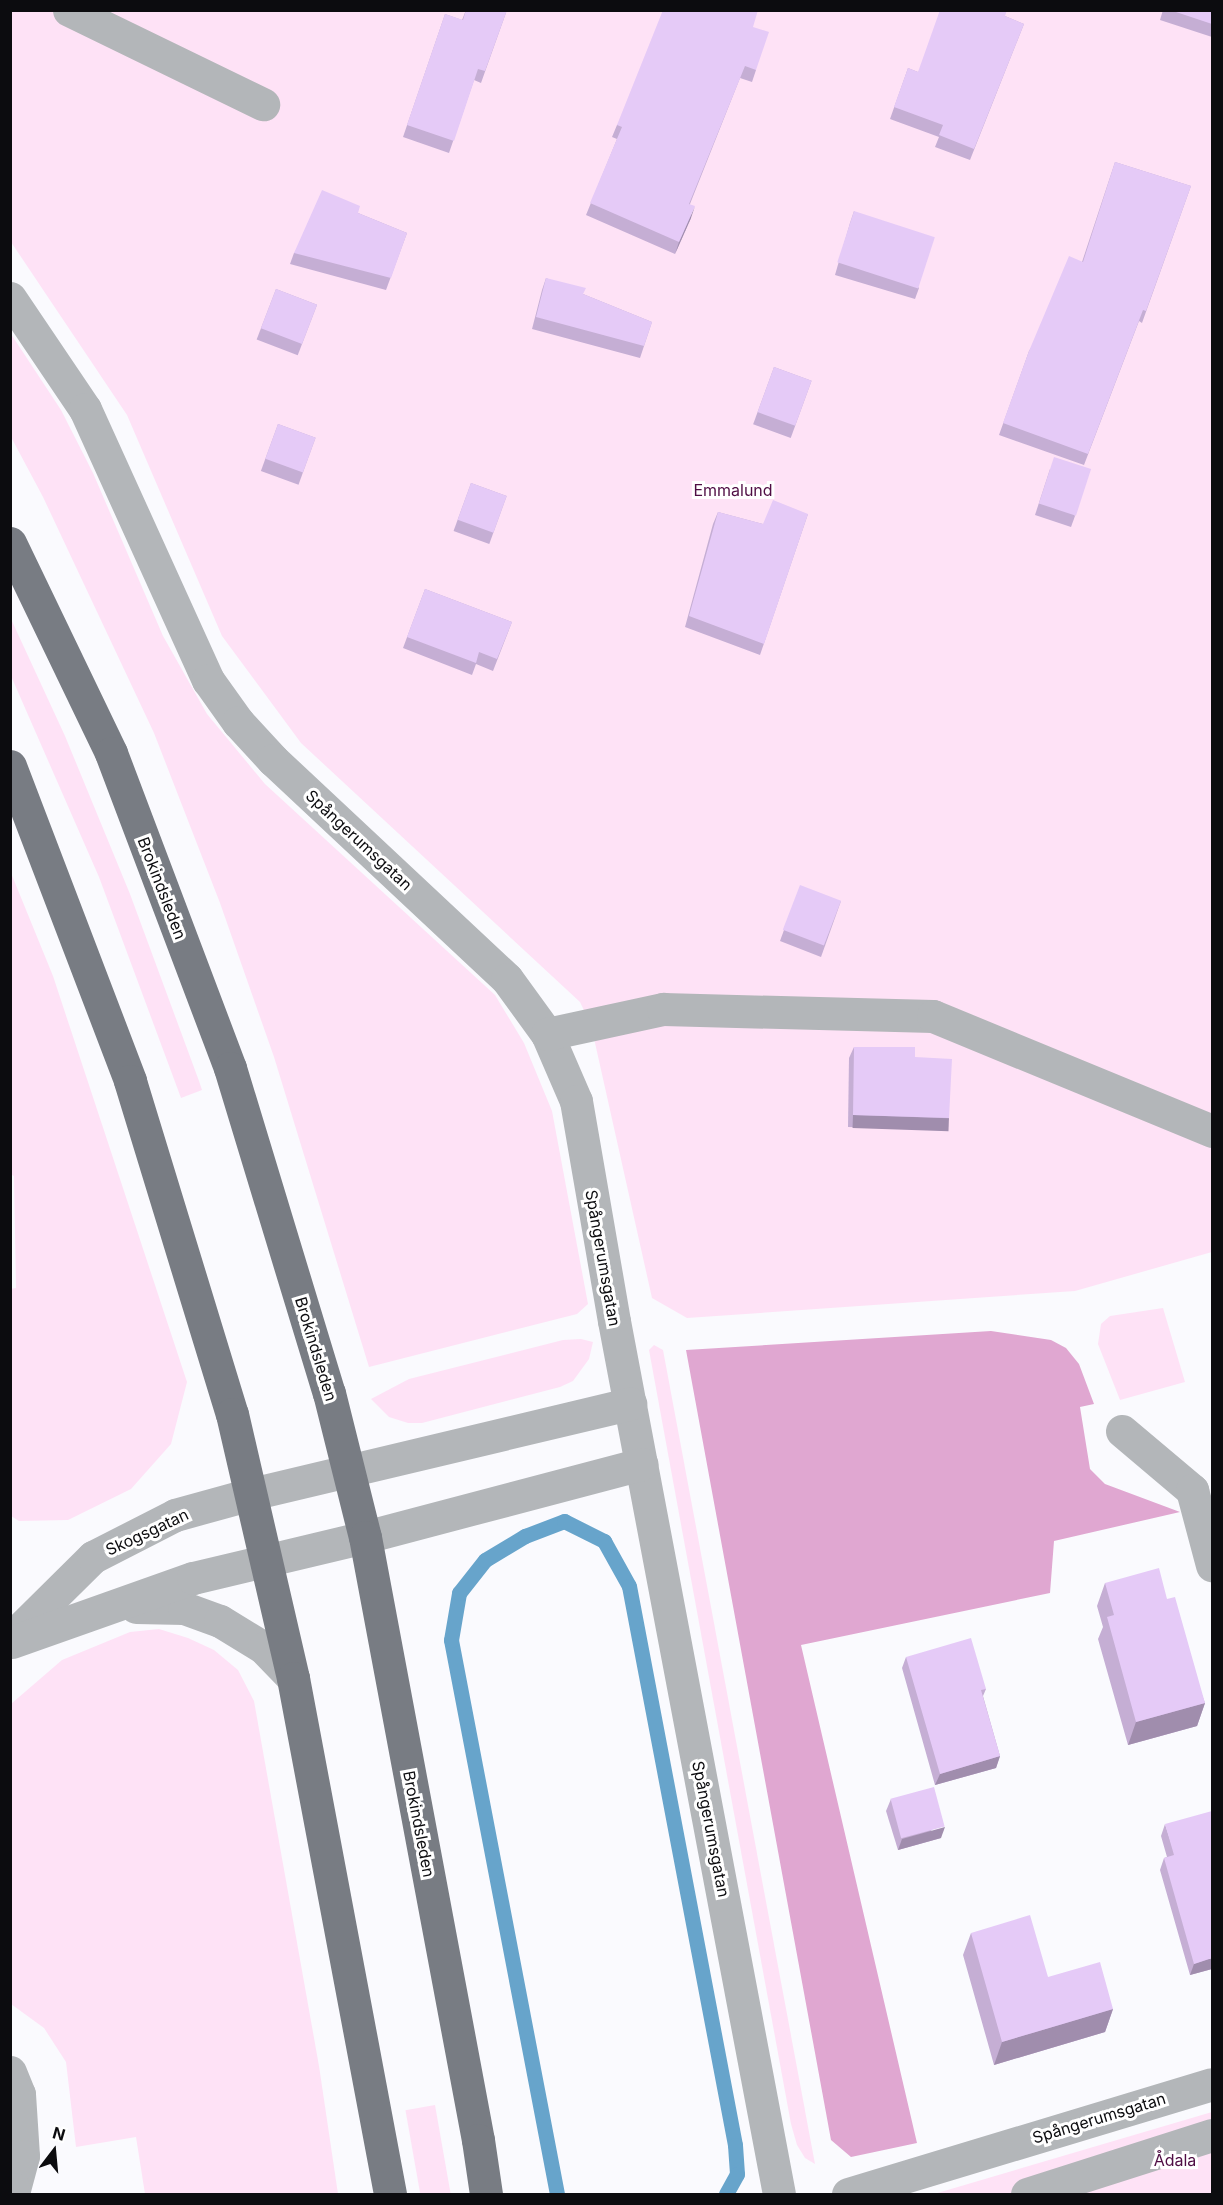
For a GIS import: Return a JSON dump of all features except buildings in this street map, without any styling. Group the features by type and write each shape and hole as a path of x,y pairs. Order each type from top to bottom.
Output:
{"main road":[{"name":"Brokindsleden","path":"10,543 111,753 230,1068 326,1382 365,1537 478,2140 486,2194"},
{"path":"10,766 130,1081 232,1414 292,1678 390,2194"}],"street":[{"path":"69,10 263,104"},
{"name":"Spångerumsgatan","path":"10,298 85,410 208,680 238,722 273,760 507,979 547,1034 576,1101 630,1404 778,2194"},
{"path":"547,1034 663,1009 933,1016 1212,1131"},
{"path":"350,1472 630,1404"},
{"path":"1122,1431 1192,1490 1212,1565"},
{"path":"365,1537 642,1464"},
{"name":"Skogsgatan","path":"10,1641 93,1557 174,1515 251,1494 350,1472"},
{"name":"Skogsgatan","path":"10,1641 116,1607 193,1578 365,1537"},
{"path":"116,1607 184,1608 220,1621 264,1648 292,1678"},
{"name":"Spångerumsgatan","path":"848,2194 1212,2084"},
{"path":"13,2087 17,2178"},
{"path":"1027,2194 1212,2135"}],"green space":[{"name":"Emmalund","path":"10,11 1212,11 1212,1252 1075,1291 687,1318 652,1298 591,1025 580,1002 301,743 222,636 127,415 11,242"},
{"path":"11,334 61,410 93,473 163,636 207,714 265,784 495,995 524,1043 552,1111 588,1304 577,1314 369,1367 274,1057 220,903 154,733 43,497 11,437"},
{"path":"11,619 65,736 130,894 199,1081 202,1090 181,1098 99,877 11,676"},
{"path":"11,873 53,976 187,1382 171,1444 131,1489 68,1520 19,1521 11,1516 10,1289 16,1288 14,1176 10,1174"},
{"path":"1163,1308 1185,1382 1120,1400 1098,1344 1101,1324 1110,1316"},
{"path":"581,1339 593,1342 589,1359 573,1381 560,1387 422,1423 408,1423 389,1417 371,1399 409,1379 563,1340"},
{"path":"654,1345 663,1350 815,2164 805,2158 797,2145 791,2124 649,1350"},
{"path":"159,1629 188,1638 214,1650 238,1670 254,1701 319,2066 338,2194 145,2194 136,2137 76,2147 66,2062 44,2028 11,2004 11,1704 62,1660 130,1632"},
{"path":"435,2105 451,2194 420,2194 405,2110"},
{"name":"Ådala","path":"1212,2112 1212,2194 934,2194"}],"shaded area":[{"path":"991,1331 1051,1340 1066,1348 1079,1364 1094,1404 1080,1407 1090,1469 1105,1484 1180,1512 1054,1541 1050,1593 801,1645 917,2143 851,2157 831,2140 686,1350"}],"waterway":[{"path":"557,2194 451,1640 459,1593 485,1560 525,1536 564,1521 604,1541 629,1586 735,2145 737,2174 726,2194"}]}
